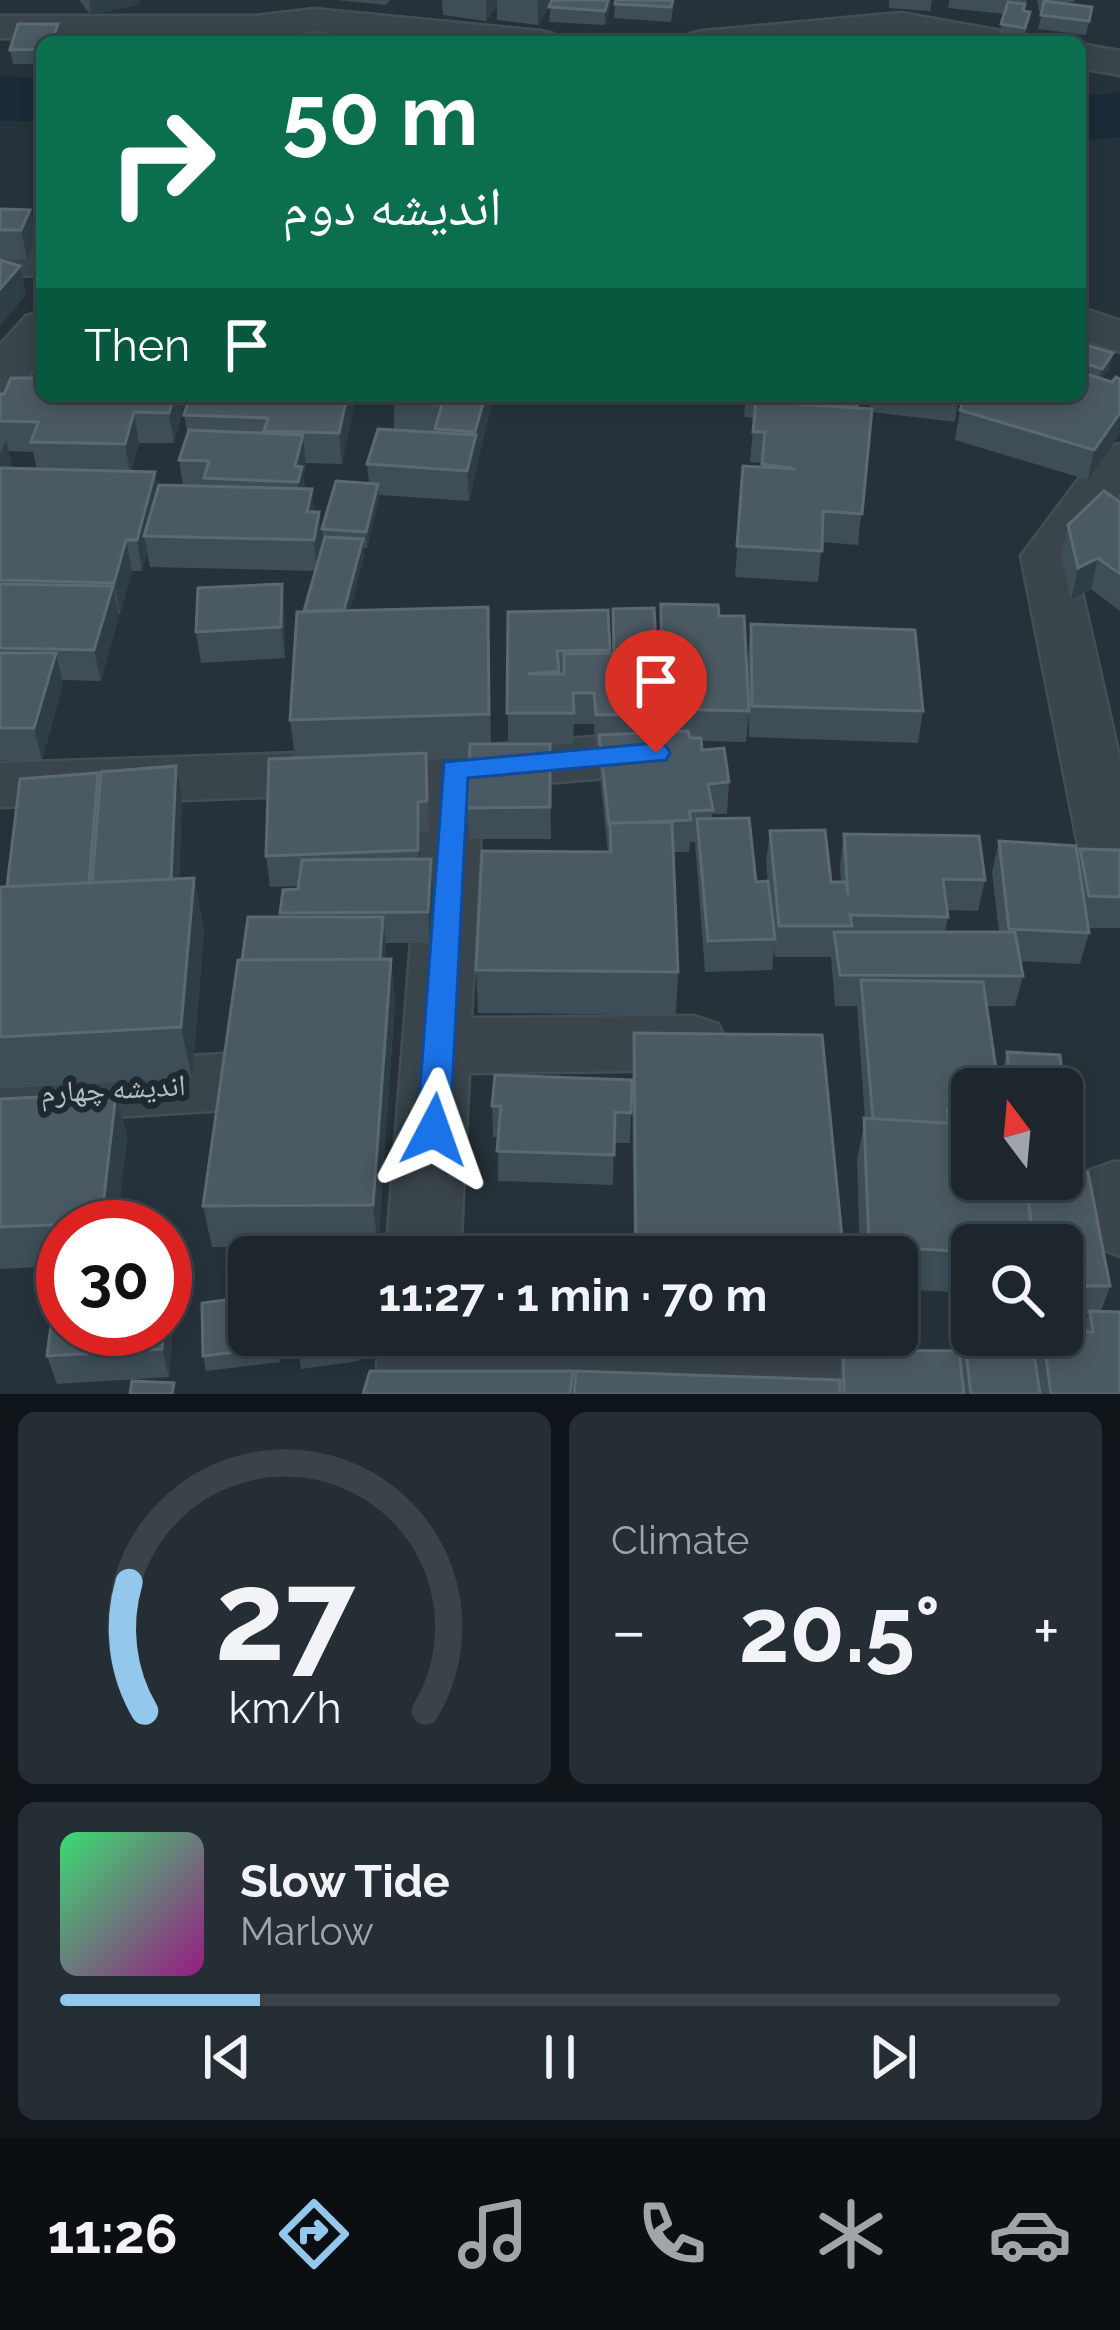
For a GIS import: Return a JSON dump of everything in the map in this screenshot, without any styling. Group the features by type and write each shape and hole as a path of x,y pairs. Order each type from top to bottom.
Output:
{"street":[{"path":"0,27 197,23 272,35 314,20 478,36"},
{"path":"769,36 901,24 968,36"},
{"path":"1086,57 1120,63"},
{"path":"0,265 36,262"},
{"path":"1086,324 1120,338"},
{"path":"0,388 22,347 36,332"},
{"path":"1114,870 1047,556 1120,460"},
{"path":"0,785 454,769 656,753"},
{"path":"425,1236 454,769"},
{"path":"440,1046 694,1042"},
{"name":"اندیشه چهارم","path":"0,1095 226,1082"},
{"path":"1120,1193 1113,1193 1120,1223"},
{"path":"416,1356 415,1367 859,1370"}],"building":[{"path":"552,0 608,0 605,11 549,7"},
{"path":"616,0 673,0 671,7 615,4"},
{"path":"1044,1 1092,7 1089,21 1041,15"},
{"path":"1008,2 1025,4 1023,11 1030,12 1025,28 1001,24"},
{"path":"18,24 58,24 54,36 36,36 36,49 10,50"},
{"path":"0,209 30,210 21,230 0,230"},
{"path":"0,260 20,266 0,289"},
{"path":"1086,345 1113,353 1102,369 1086,364"},
{"path":"1086,374 1112,382 1120,379 1120,413 1094,450 960,410 963,402 1086,402"},
{"path":"11,378 36,378 36,402 172,402 169,413 134,412 125,444 31,442 38,422 0,421 0,394"},
{"path":"188,402 346,402 339,433 264,431 268,418 184,415"},
{"path":"417,402 483,402 475,432 435,429 442,404"},
{"path":"756,402 872,409 862,514 823,511 822,551 737,546 743,466 796,469 762,464 765,432 753,432"},
{"path":"762,402 858,402 857,408"},
{"path":"378,429 476,435 467,471 367,464"},
{"path":"189,430 303,435 295,466 302,467 298,482 204,478 209,461 179,460"},
{"path":"0,468 155,472 137,540 126,540 114,583 0,580"},
{"path":"336,481 378,484 366,532 322,529"},
{"path":"159,485 312,489 307,512 319,512 314,540 144,536"},
{"path":"1104,491 1120,502 1120,574 1098,558 1078,568 1068,525"},
{"path":"325,537 363,539 344,610 304,611"},
{"path":"0,584 113,586 94,650 0,648"},
{"path":"282,584 281,627 196,632 198,588"},
{"path":"661,604 718,605 719,616 744,616 749,711 662,709"},
{"path":"488,607 489,714 290,720 297,612"},
{"path":"654,608 660,714 596,715 594,693 573,693 574,713 507,713 508,612 608,610 610,650 557,651 559,671 528,674 564,674 564,654 614,653 613,609"},
{"path":"751,624 915,630 923,711 752,706"},
{"path":"0,653 56,653 34,728 0,728"},
{"path":"688,731 690,738 701,738 702,750 724,748 729,782 708,784 713,810 689,811 691,820 609,824 599,735"},
{"path":"470,744 550,744 550,807 467,808"},
{"path":"426,753 427,801 418,802 418,850 266,856 269,759"},
{"path":"176,766 171,879 92,883 101,772"},
{"path":"98,773 89,883 7,887 20,779"},
{"path":"749,818 756,882 768,881 775,939 708,941 697,819"},
{"path":"672,822 678,972 476,970 482,851 611,852 610,823"},
{"path":"825,830 831,882 846,882 848,895 844,834 979,836 985,880 943,879 948,917 850,915 852,926 779,926 770,831"},
{"path":"999,841 1076,846 1089,933 1009,929"},
{"path":"1080,849 1120,850 1120,897 1089,896"},
{"path":"431,859 428,912 280,913 283,890 298,889 302,860"},
{"path":"194,878 181,1027 0,1037 0,887"},
{"path":"248,917 383,917 380,959 242,960"},
{"path":"834,932 1015,932 1023,976 840,975"},
{"path":"391,959 373,1205 203,1206 238,960"},
{"path":"861,980 983,982 996,1068 951,1068 949,1123 873,1119"},
{"path":"634,1033 822,1035 842,1236 636,1236"},
{"path":"1007,1052 1060,1055 1061,1068 1008,1068"},
{"path":"495,1075 632,1080 631,1113 615,1112 614,1155 497,1151 501,1106 492,1106"},
{"path":"116,1093 104,1200 36,1200 36,1226 0,1227 0,1099"},
{"path":"864,1118 951,1124 951,1200 1028,1200 1031,1224 951,1224 951,1251 918,1249 918,1236 869,1236"},
{"path":"1083,1172 1088,1172 1110,1286 1083,1286 1083,1224 1031,1224 1029,1200 1083,1200"},
{"path":"228,1300 228,1353 203,1356 202,1303"},
{"path":"1090,1311 1120,1312 1120,1394 1051,1394 1046,1356 1083,1356 1083,1331 1093,1332"},
{"path":"918,1351 951,1351 951,1356 960,1356 964,1394 844,1394 843,1356 918,1356"},
{"path":"966,1356 1034,1356 1040,1394 971,1394"},
{"path":"370,1371 573,1371 570,1394 363,1394"},
{"path":"576,1371 840,1380 840,1394 574,1394"},
{"path":"132,1381 174,1383 172,1394 130,1394"}],"waterway":[{"path":"0,99 36,99"},
{"path":"1086,118 1120,115"}],"route":[{"path":"434,1130 454,769 656,753"}]}
